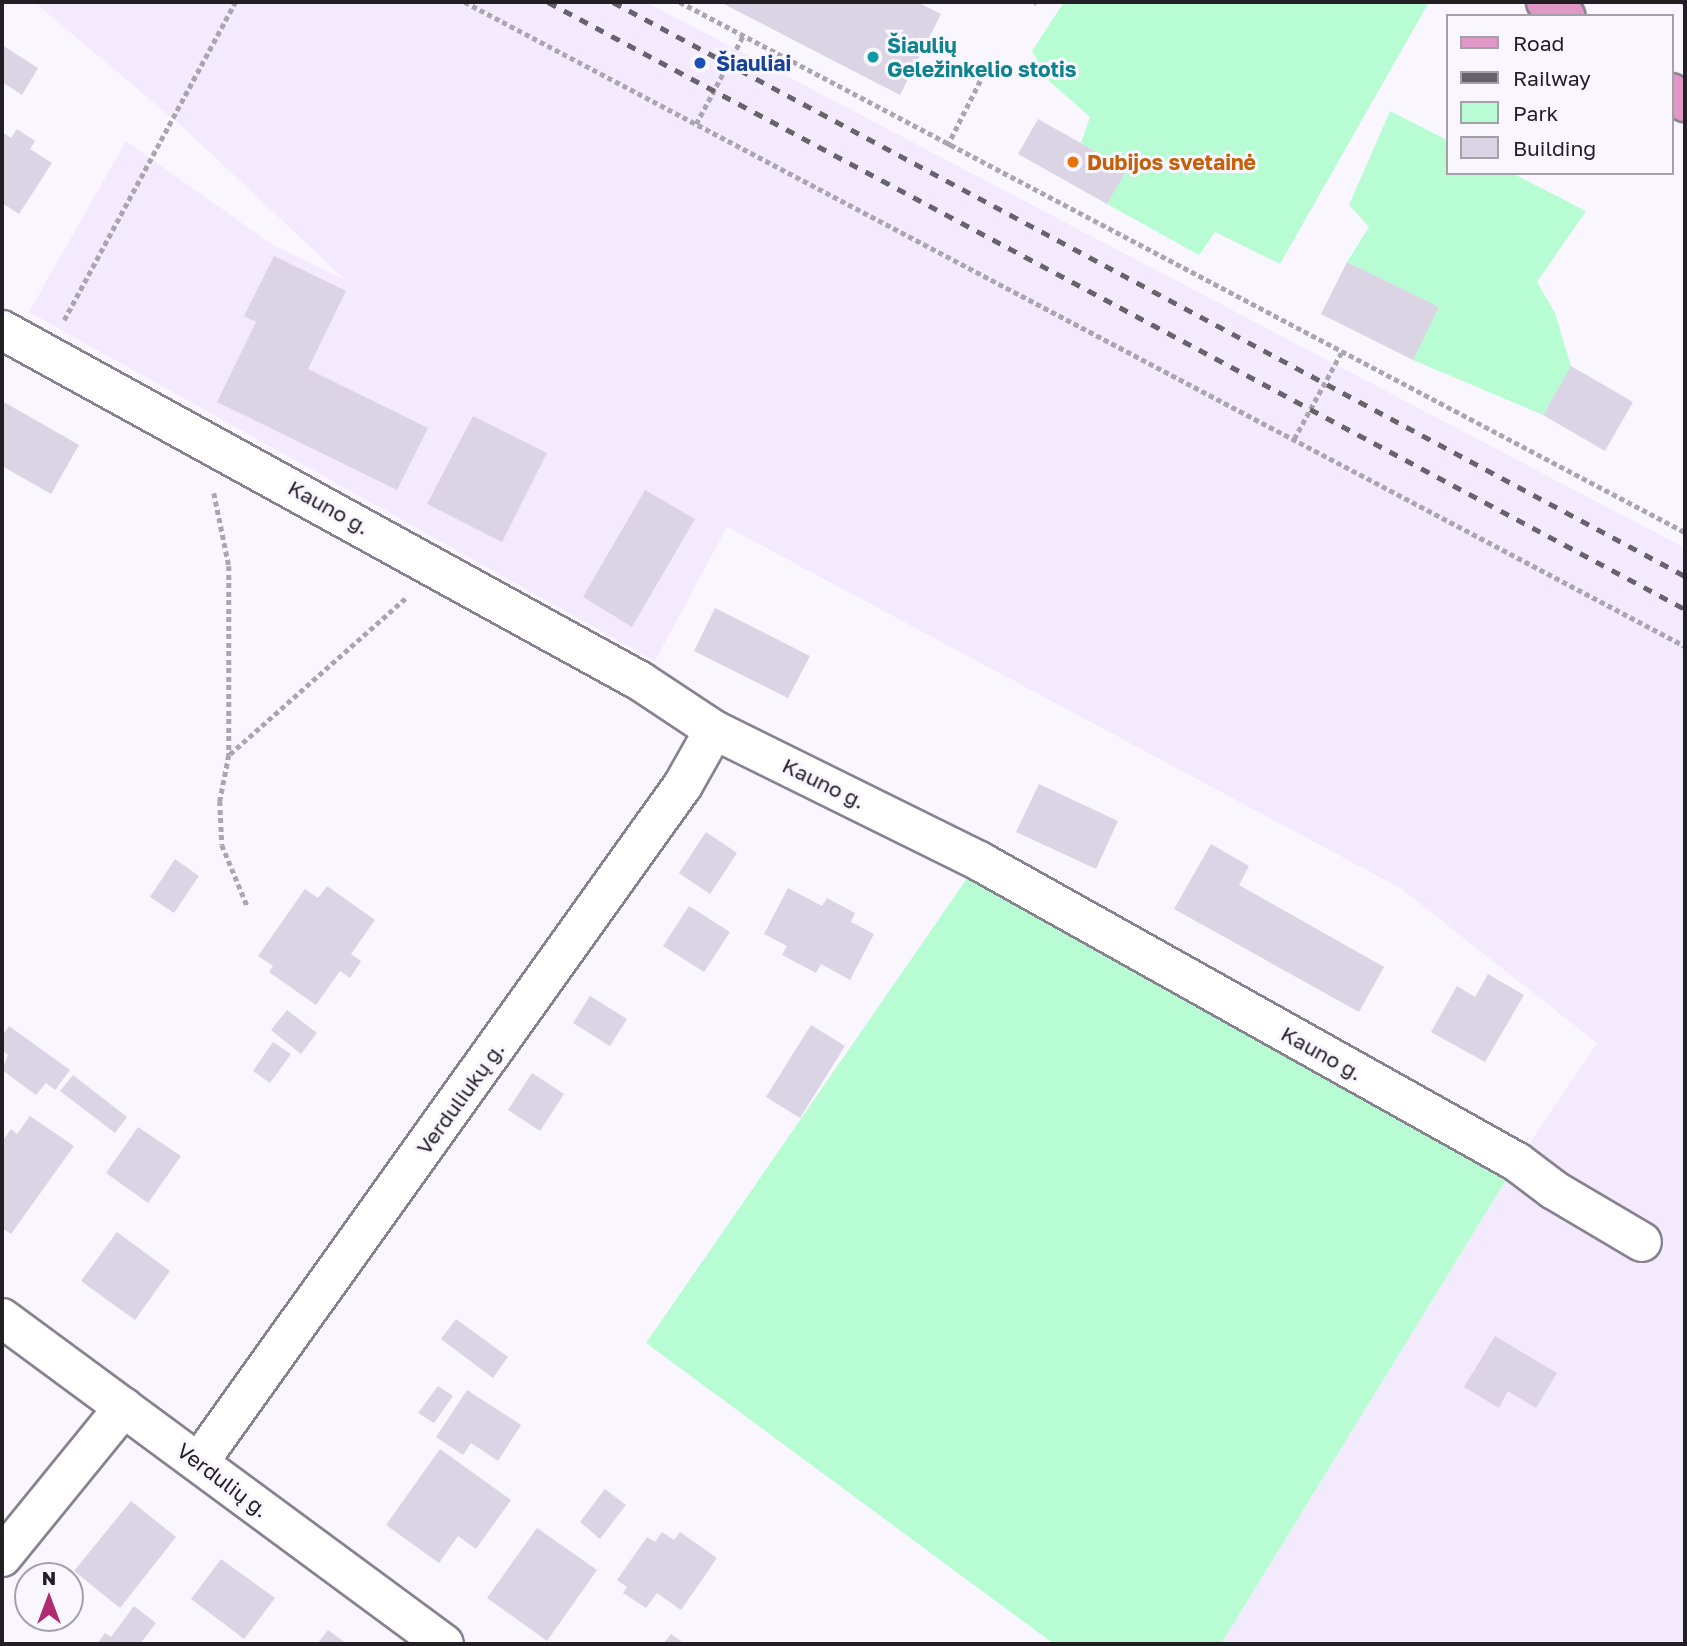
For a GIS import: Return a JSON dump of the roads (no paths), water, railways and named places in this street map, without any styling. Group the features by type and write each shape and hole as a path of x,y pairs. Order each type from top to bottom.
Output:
{"main road":[{"path":"1546,2 1562,14"}],"street":[{"name":"Kauno g.","path":"2,330 214,443 439,568 640,681 714,730 979,861 1517,1162 1554,1191 1643,1242"},
{"name":"Verduliukų g.","path":"199,1462 683,785 714,730"},
{"name":"Verdulių g.","path":"2,1318 444,1644"},
{"path":"2,1557 124,1407"}],"railway":[{"path":"548,2 1685,609"},
{"path":"613,2 1685,576"}],"place":[{"name":"Šiaulių Geležinkelio stotis","path":"873,57"},
{"name":"Šiauliai","path":"700,63"},
{"name":"Dubijos svetainė","path":"1073,162"}]}
